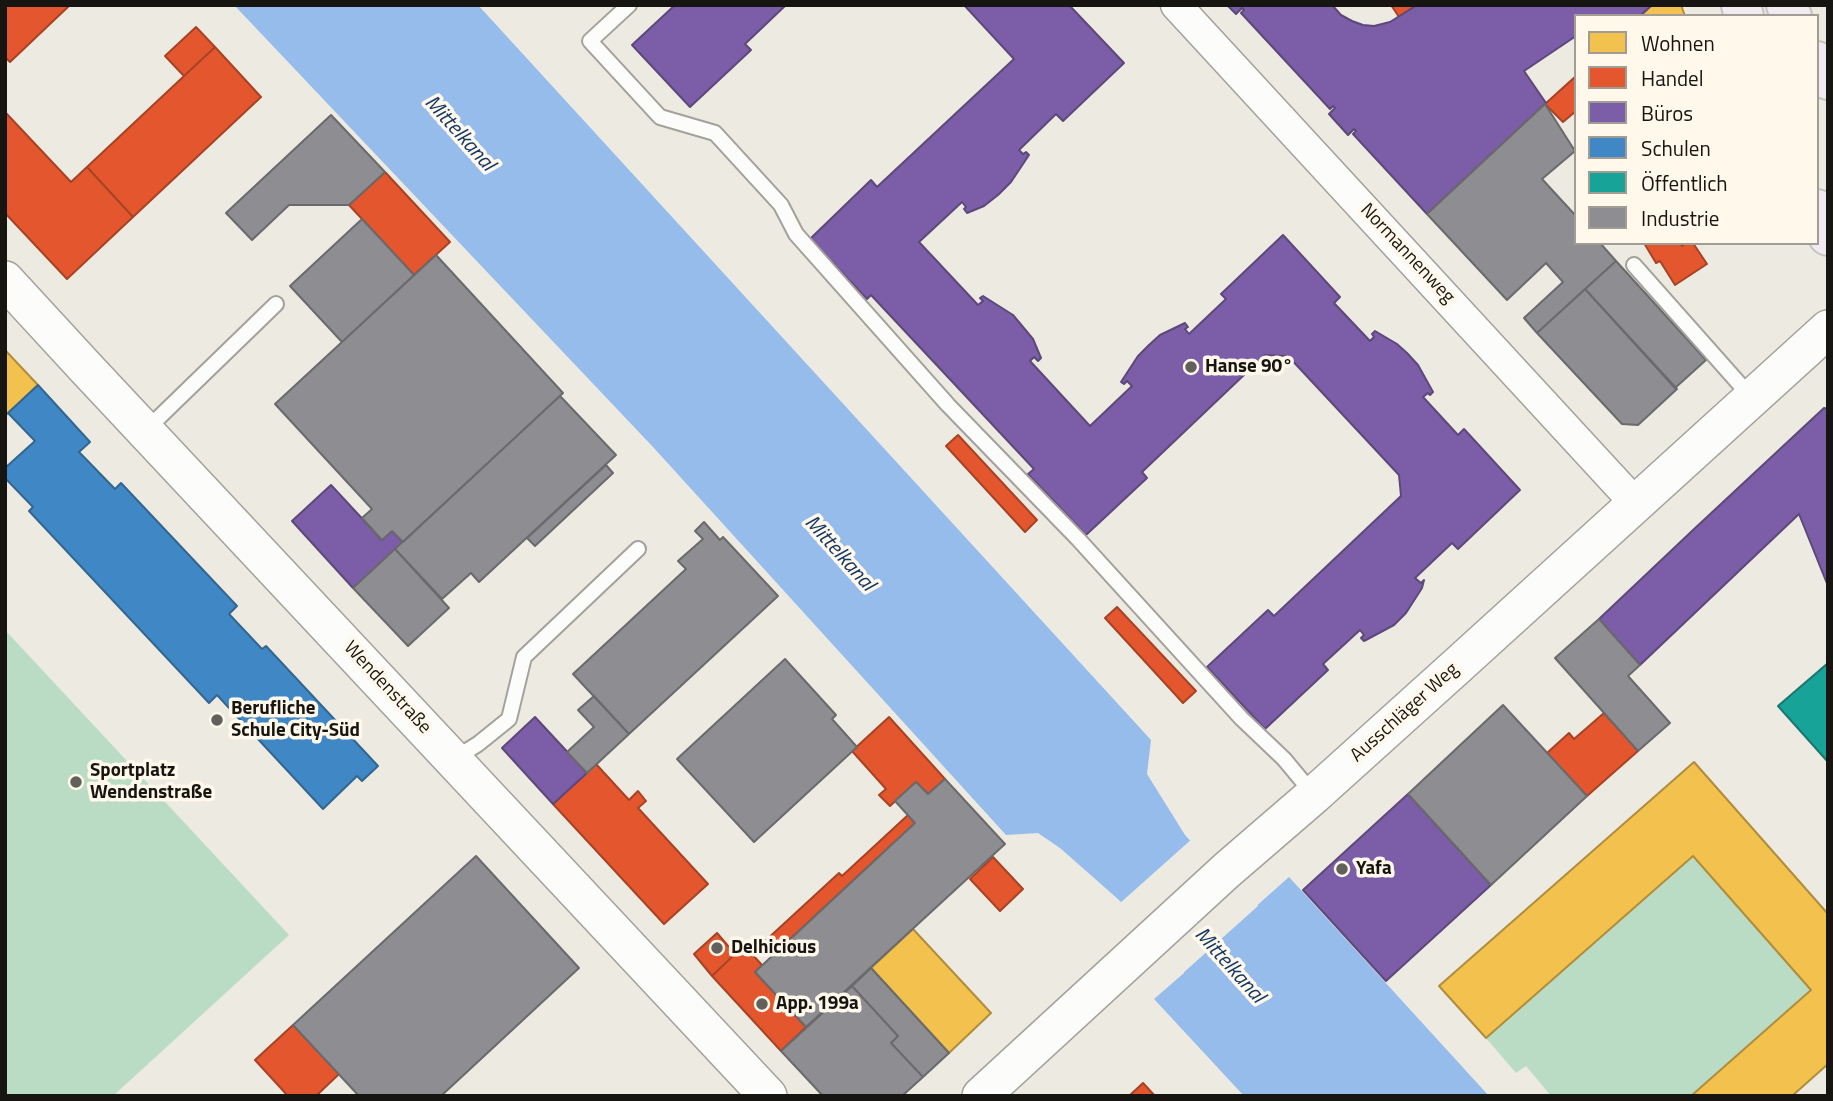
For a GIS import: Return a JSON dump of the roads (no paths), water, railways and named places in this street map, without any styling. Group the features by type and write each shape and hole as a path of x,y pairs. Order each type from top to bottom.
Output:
{"main road":[{"path":"1819,64 1828,80"},
{"path":"1819,214 1828,236"}],"street":[{"name":"Normannenweg","path":"1175,5 1636,504"},
{"name":"Wendenstraße","path":"5,280 768,1096"},
{"name":"Ausschläger Weg","path":"981,1096 1227,870 1314,795 1828,328"}],"lane":[{"path":"629,5 590,40 660,117 715,133 781,205 796,234 948,405 1079,540 1241,718 1284,759 1314,795"},
{"path":"1634,265 1752,398"},
{"path":"145,430 276,304"},
{"path":"454,760 509,719 524,657 638,549"}],"water":[{"name":"Mittelkanal","path":"234,5 478,5 1151,740 1147,774 1185,835 1253,909 1289,877 1489,1096 1244,1096 1154,999 1184,973 1119,900 1060,848 1038,833 1006,835 653,447"}],"place":[{"name":"Hanse 90°","path":"1191,367"},
{"name":"Berufliche Schule City-Süd","path":"217,720"},
{"name":"Sportplatz Wendenstraße","path":"76,782"},
{"name":"Yafa","path":"1342,869"},
{"name":"Delhicious","path":"717,948"},
{"name":"App. 199a","path":"762,1004"}]}
